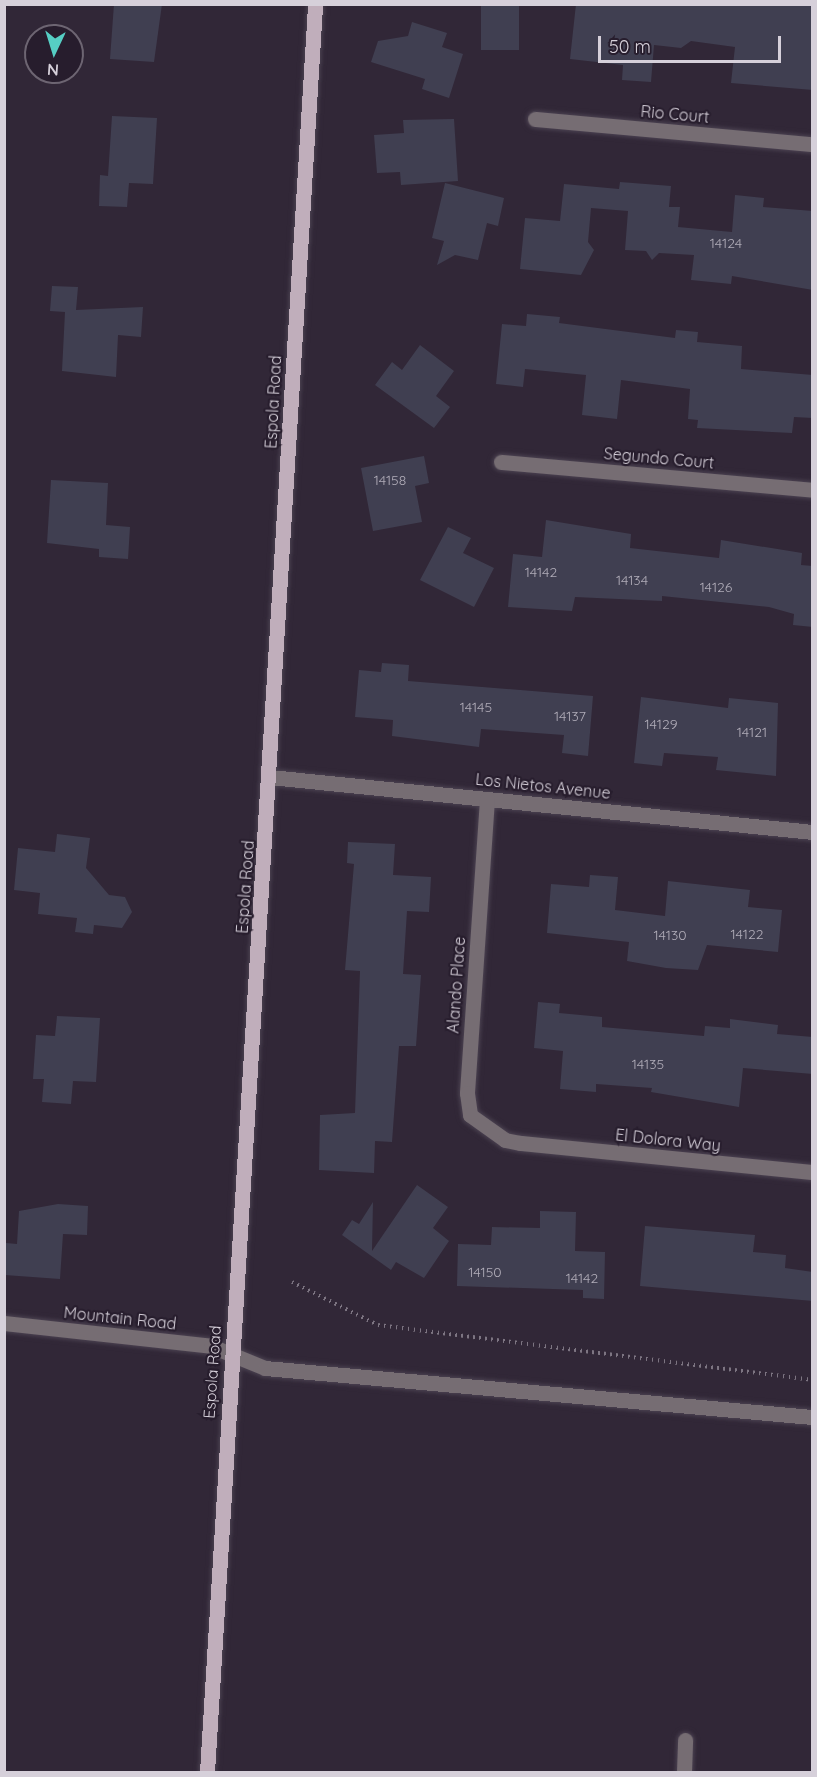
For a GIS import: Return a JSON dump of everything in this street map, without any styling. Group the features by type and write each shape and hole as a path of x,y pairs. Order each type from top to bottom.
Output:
{"main road":[{"name":"Espola Road","path":"207,1773 231,1350 270,777 315,4"}],"street":[{"name":"Rio Court","path":"535,119 813,144"},
{"name":"Segundo Court","path":"501,462 813,490"},
{"name":"Los Nietos Avenue","path":"270,777 813,832"},
{"name":"Alando Place","path":"487,799 467,1093 470,1114 505,1140 521,1143"},
{"name":"El Dolora Way","path":"521,1143 813,1172"},
{"name":"Mountain Road","path":"4,1323 231,1350"},
{"path":"231,1350 266,1368 813,1417"},
{"path":"684,1773 685,1740"}],"path":[{"path":"292,1282 378,1325 813,1380"}],"building":[{"path":"114,4 162,4 154,62 110,59"},
{"path":"481,4 519,4 519,50 481,50"},
{"path":"576,4 813,4 813,90 731,83 735,47 691,41 681,48 654,45 651,82 622,80 623,65 570,59"},
{"path":"412,22 447,33 442,47 463,54 449,98 422,89 425,79 371,62 378,41 408,36"},
{"path":"112,116 157,118 153,184 129,183 127,207 99,206 100,175 108,176"},
{"path":"454,119 458,181 401,185 400,172 377,173 374,135 404,133 403,120"},
{"path":"620,182 671,186 669,207 680,207 678,227 732,232 735,195 764,198 763,207 813,211 813,290 732,276 731,284 691,280 694,255 659,253 652,260 646,251 625,250 628,211 591,208 588,242 594,250 581,275 520,269 525,218 560,221 564,184 619,189"},
{"path":"445,183 504,198 498,226 487,223 478,260 455,255 437,265 444,241 432,238"},
{"path":"52,286 78,287 76,310 143,307 141,337 118,335 116,377 62,371 65,312 50,311"},
{"path":"527,314 560,317 559,323 675,338 676,330 698,332 697,342 742,346 741,369 813,375 813,418 794,417 792,433 697,428 698,420 688,419 690,389 621,380 617,419 582,415 586,375 525,369 523,387 496,384 502,324 526,326"},
{"path":"420,345 454,371 436,396 450,407 434,428 375,385 392,362 402,370"},
{"path":"424,456 429,483 415,486 422,522 373,531 361,468"},
{"path":"51,480 108,483 106,525 130,527 128,559 99,557 99,549 47,543"},
{"path":"546,520 631,534 630,548 719,558 721,540 802,553 801,565 813,566 813,627 793,625 794,614 769,607 662,596 662,601 575,597 572,611 508,607 513,554 542,557"},
{"path":"448,527 471,538 463,553 494,568 474,607 420,580"},
{"path":"382,663 409,665 408,681 593,696 588,756 562,753 564,735 481,729 479,747 392,736 393,720 355,717 359,670 381,672"},
{"path":"641,697 728,708 729,698 778,703 776,776 716,770 718,757 664,753 662,766 634,763"},
{"path":"57,834 90,838 86,868 109,895 125,897 132,912 122,928 94,925 93,934 75,932 77,918 38,914 40,893 14,890 18,848 55,852"},
{"path":"348,842 395,844 393,875 431,877 429,912 407,911 403,974 421,975 416,1046 399,1046 392,1142 375,1141 374,1173 319,1170 320,1115 355,1113 360,971 345,970 354,864 347,863"},
{"path":"590,875 618,877 615,910 665,916 668,881 750,890 748,907 782,910 778,952 707,945 698,970 666,968 627,961 629,942 547,933 551,884 589,887"},
{"path":"538,1002 560,1004 559,1013 602,1017 602,1027 704,1036 705,1026 730,1028 730,1019 778,1025 777,1034 813,1037 813,1074 743,1068 739,1107 651,1092 652,1088 596,1084 596,1092 560,1089 563,1051 534,1048"},
{"path":"57,1016 100,1018 96,1082 73,1081 71,1104 42,1102 44,1079 33,1079 36,1035 55,1036"},
{"path":"417,1185 448,1207 433,1228 449,1241 424,1278 396,1262 391,1270 342,1235 352,1220 359,1224 373,1202 372,1251"},
{"path":"58,1204 88,1206 87,1235 63,1234 60,1279 5,1275 6,1243 17,1244 19,1211"},
{"path":"540,1211 576,1212 575,1251 605,1252 604,1299 583,1298 583,1290 457,1286 458,1244 491,1245 492,1227 540,1228"},
{"path":"645,1226 755,1235 753,1252 786,1255 785,1268 813,1272 813,1301 640,1286"}]}
